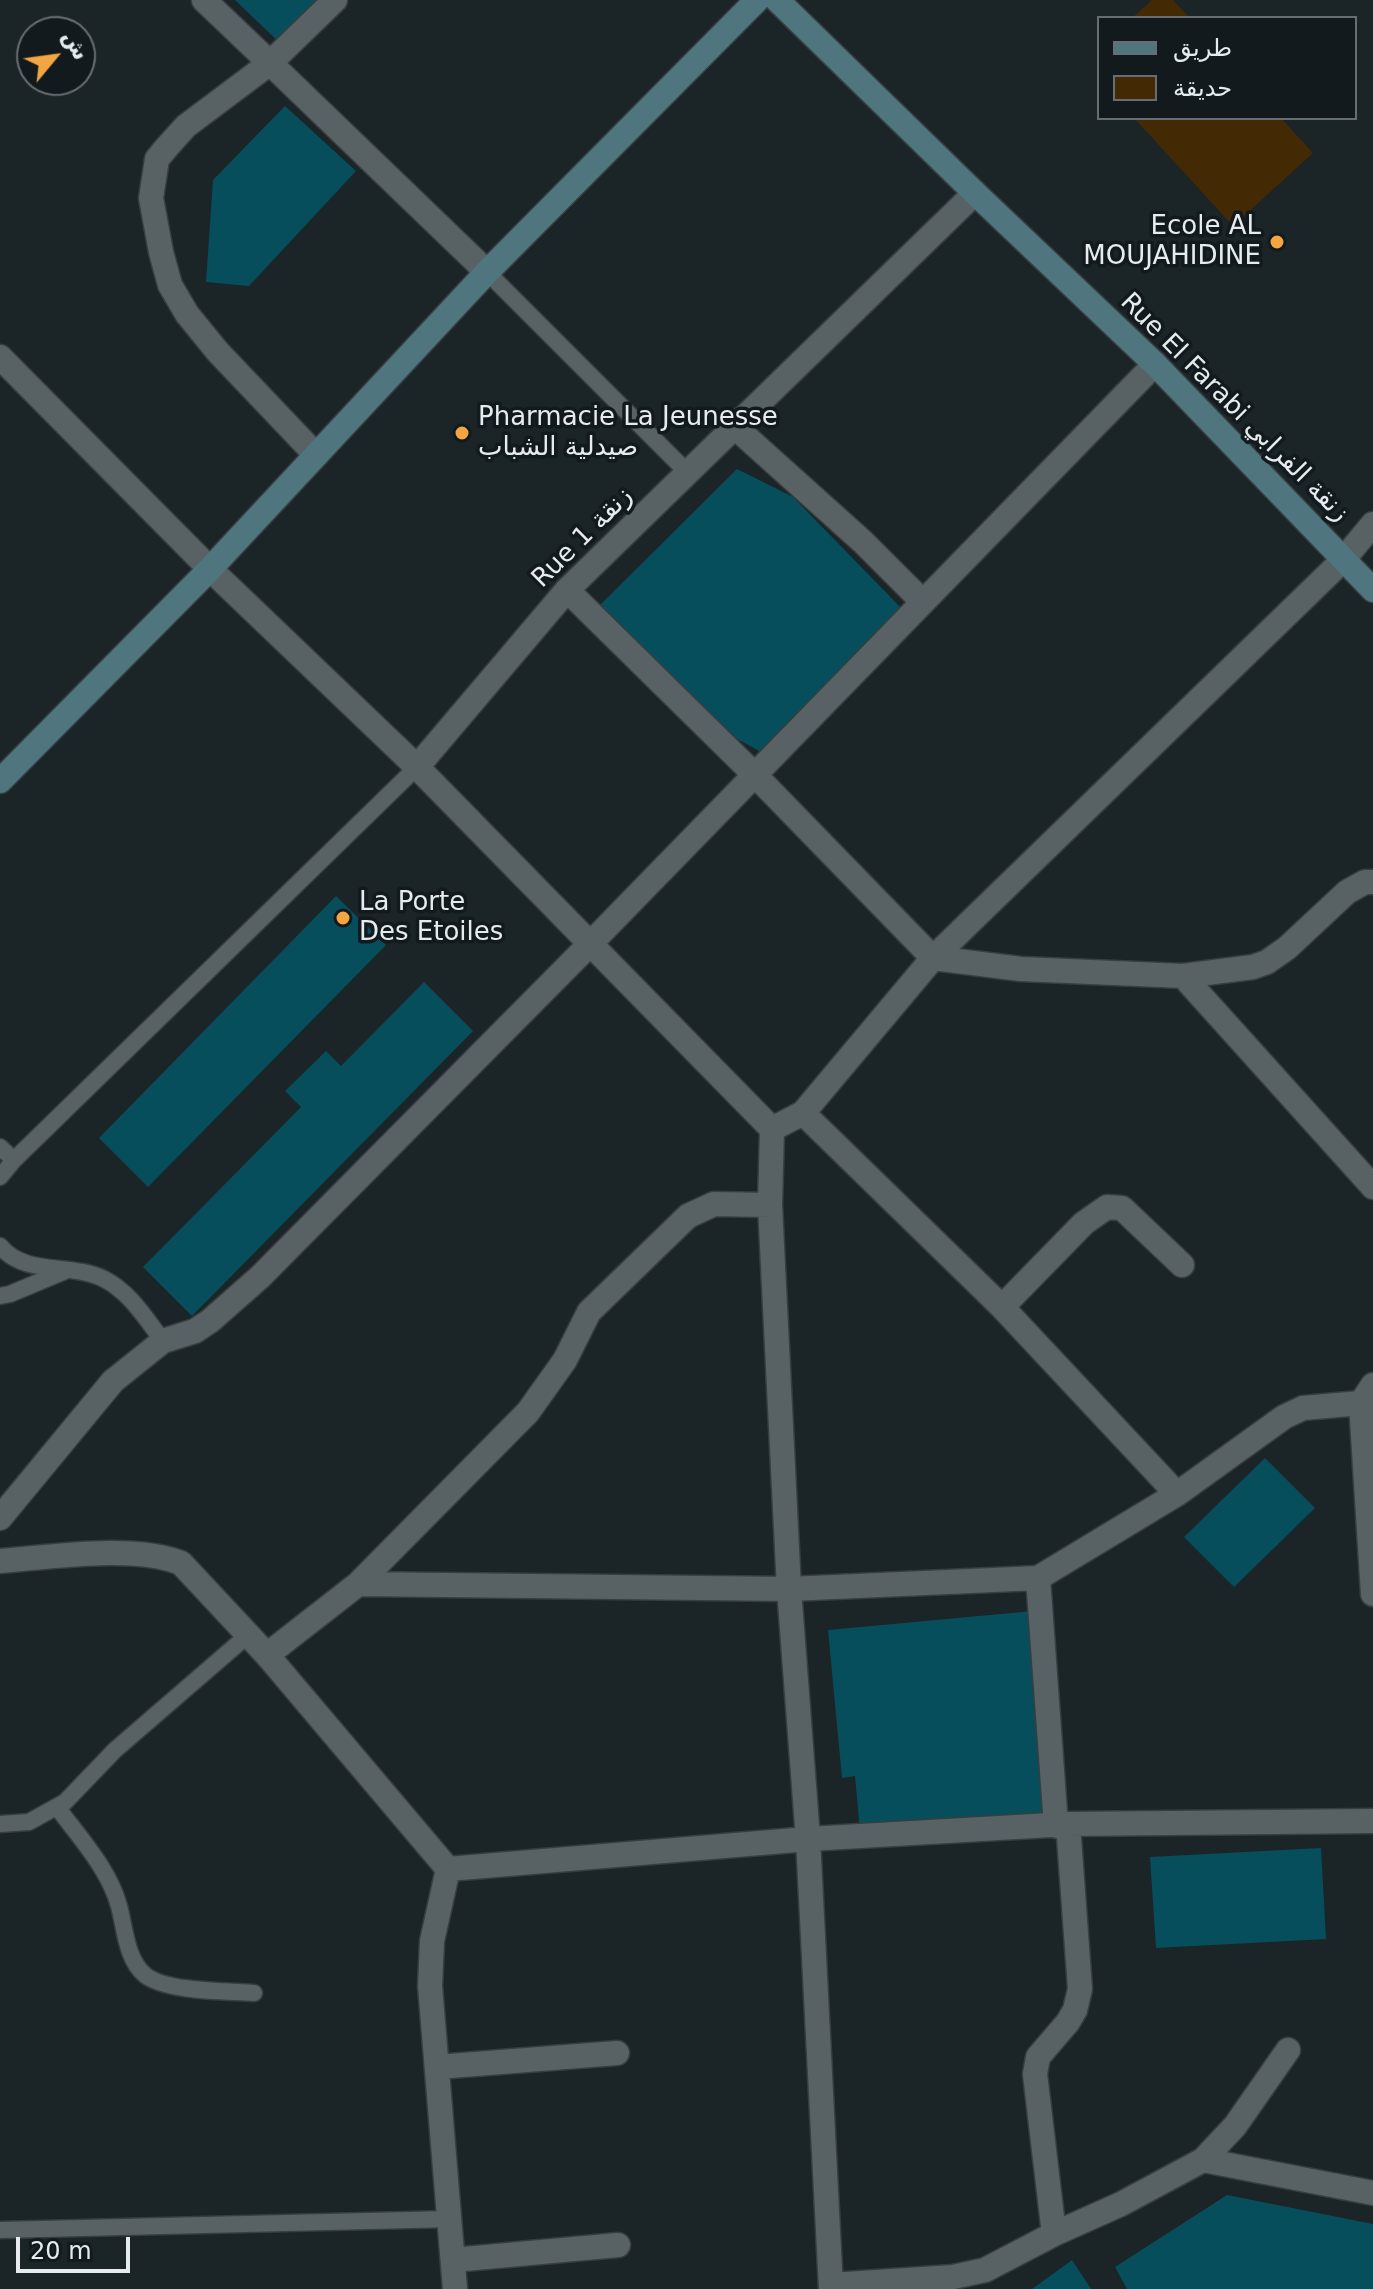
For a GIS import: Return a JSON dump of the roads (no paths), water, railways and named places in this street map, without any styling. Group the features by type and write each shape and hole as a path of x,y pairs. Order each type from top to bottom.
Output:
{"street":[{"path":"204,0 487,272"},
{"path":"316,455 218,352 187,314 170,285 151,198 157,159 186,126 270,63 335,0"},
{"path":"0,781 210,569 487,272 757,0"},
{"name":"Rue El Farabi زنقة الفرابي","path":"777,0 1155,364 1373,590"},
{"name":"Rue 1 زنقة","path":"417,767 567,590 975,193"},
{"path":"0,357 210,569 417,767 772,1129 770,1205 789,1589 808,1839 831,2287 953,2277 985,2270 1121,2204 1203,2160 1235,2126 1288,2050"},
{"path":"0,1518 113,1381 163,1341 195,1331 260,1277 590,944 1155,364"},
{"path":"735,427 863,542 923,602"},
{"path":"772,1129 803,1113 933,958 1343,560 1373,524"},
{"path":"567,590 755,775 933,958 1021,969 1183,976 1253,967 1267,962 1287,948 1347,892 1365,882 1373,882"},
{"path":"1183,976 1373,1187"},
{"path":"803,1113 1002,1307 1177,1494"},
{"path":"267,1655 358,1584 528,1412 565,1360 589,1312 688,1216 714,1204 770,1205"},
{"path":"1002,1307 1084,1223 1107,1207 1122,1208 1182,1265"},
{"path":"358,1584 789,1589 1038,1578 1177,1494 1284,1417 1303,1408 1367,1394 1373,1594"},
{"path":"0,1561 132,1554 181,1563 267,1655 448,1869"},
{"path":"1038,1578 1080,1989 1075,2010 1038,2057 1035,2074 1054,2234"},
{"path":"448,1869 808,1839 1062,1825 1373,1821"},
{"path":"448,1869 432,1941 430,1986 455,2289"},
{"path":"437,2067 617,2053"},
{"path":"1203,2160 1373,2193"},
{"path":"453,2260 618,2245"}],"lane":[{"path":"487,272 688,473"},
{"path":"0,1177 417,767"},
{"path":"0,1147 14,1160"},
{"path":"0,1246 8,1256 19,1262 90,1273 107,1280 131,1299 163,1341"},
{"path":"0,1296 66,1270"},
{"path":"0,1824 29,1822 65,1802 115,1750 248,1635"},
{"path":"57,1807 109,1882 132,1954 143,1974 158,1983 174,1987 254,1993"},
{"path":"0,2230 450,2219"}],"place":[{"name":"Ecole AL MOUJAHIDINE","path":"1277,242"},
{"name":"Pharmacie La Jeunesse صيدلية الشباب","path":"462,433"},
{"name":"La Porte Des Etoiles","path":"343,918"}]}
